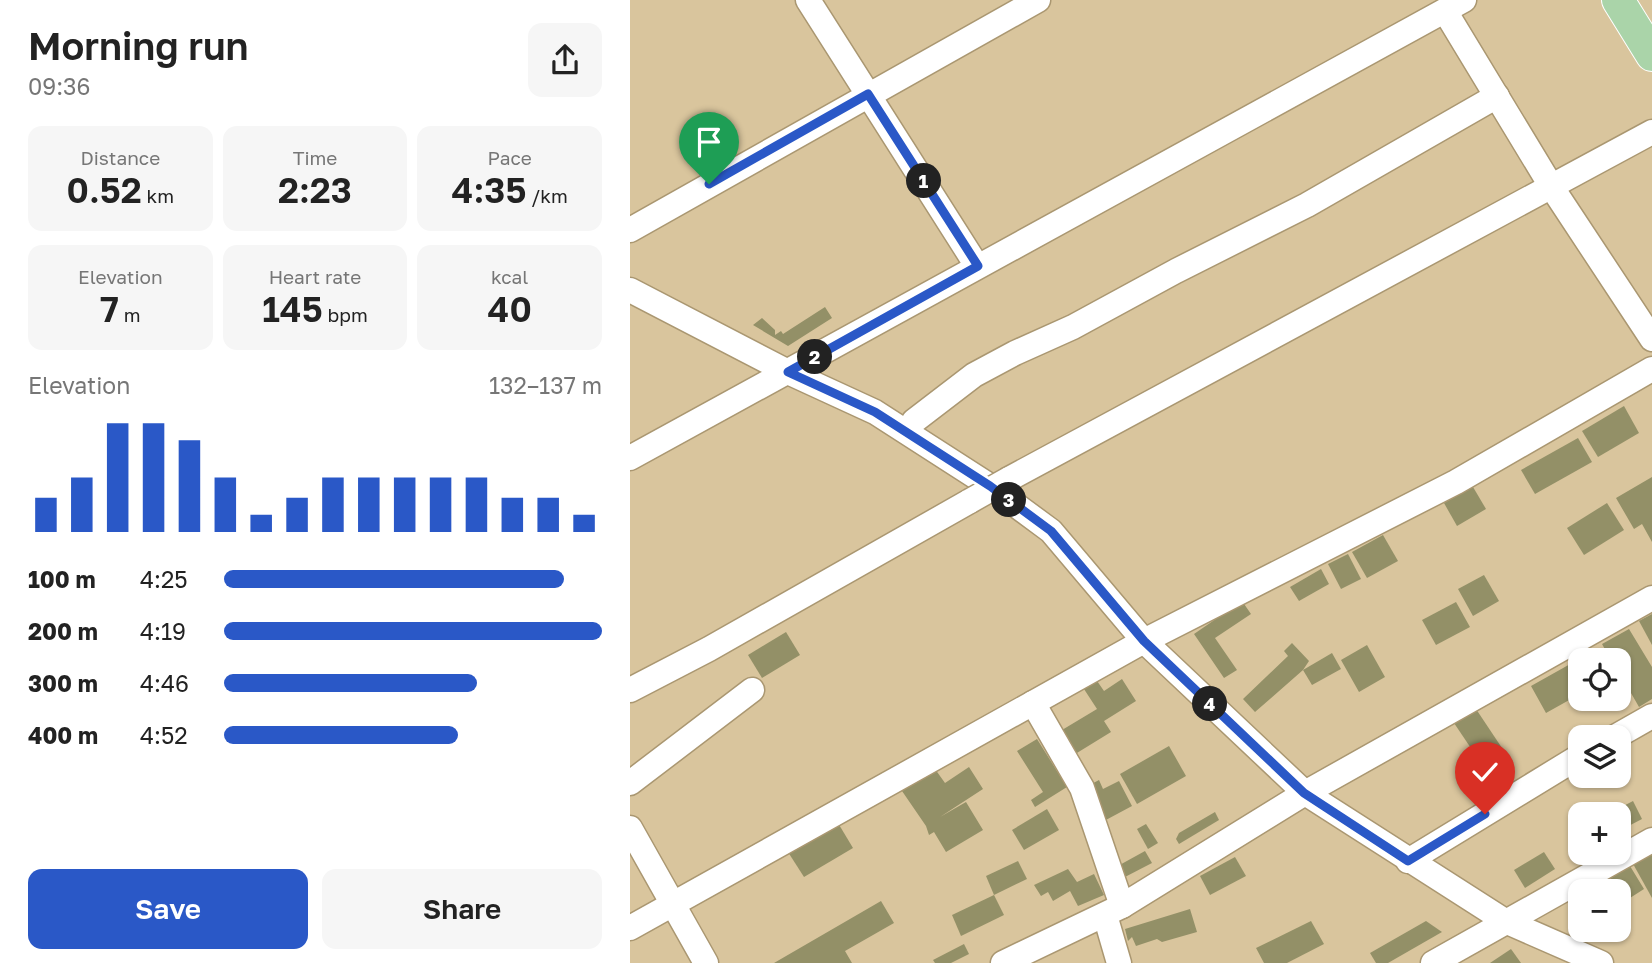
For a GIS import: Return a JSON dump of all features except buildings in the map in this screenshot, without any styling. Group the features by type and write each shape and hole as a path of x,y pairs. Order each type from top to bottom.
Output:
{"main road":[{"path":"1618,0 1652,55"}],"street":[{"path":"808,0 978,266"},
{"path":"630,230 1038,0"},
{"path":"630,458 1455,5 1497,96 1551,186 1652,339"},
{"path":"914,421 974,375 1073,327 1307,205 1497,96"},
{"path":"630,690 709,649 1009,479 1652,132"},
{"path":"630,290 788,372 875,412 990,486 1051,531 1144,641 1304,793 1505,921 1601,963"},
{"path":"630,928 1144,641 1456,482 1652,369"},
{"path":"1003,963 1113,910 1304,793 1652,598"},
{"path":"630,783 752,690"},
{"path":"1033,703 1082,788 1113,910 1119,963"},
{"path":"1631,728 1652,716"},
{"path":"1408,861 1568,763"},
{"path":"630,828 706,963"},
{"path":"1433,963 1652,839"}],"route":[{"path":"709,184 868,94 978,266 788,372 875,412 990,486 1051,531 1144,641 1304,793 1408,861 1485,814"}]}
